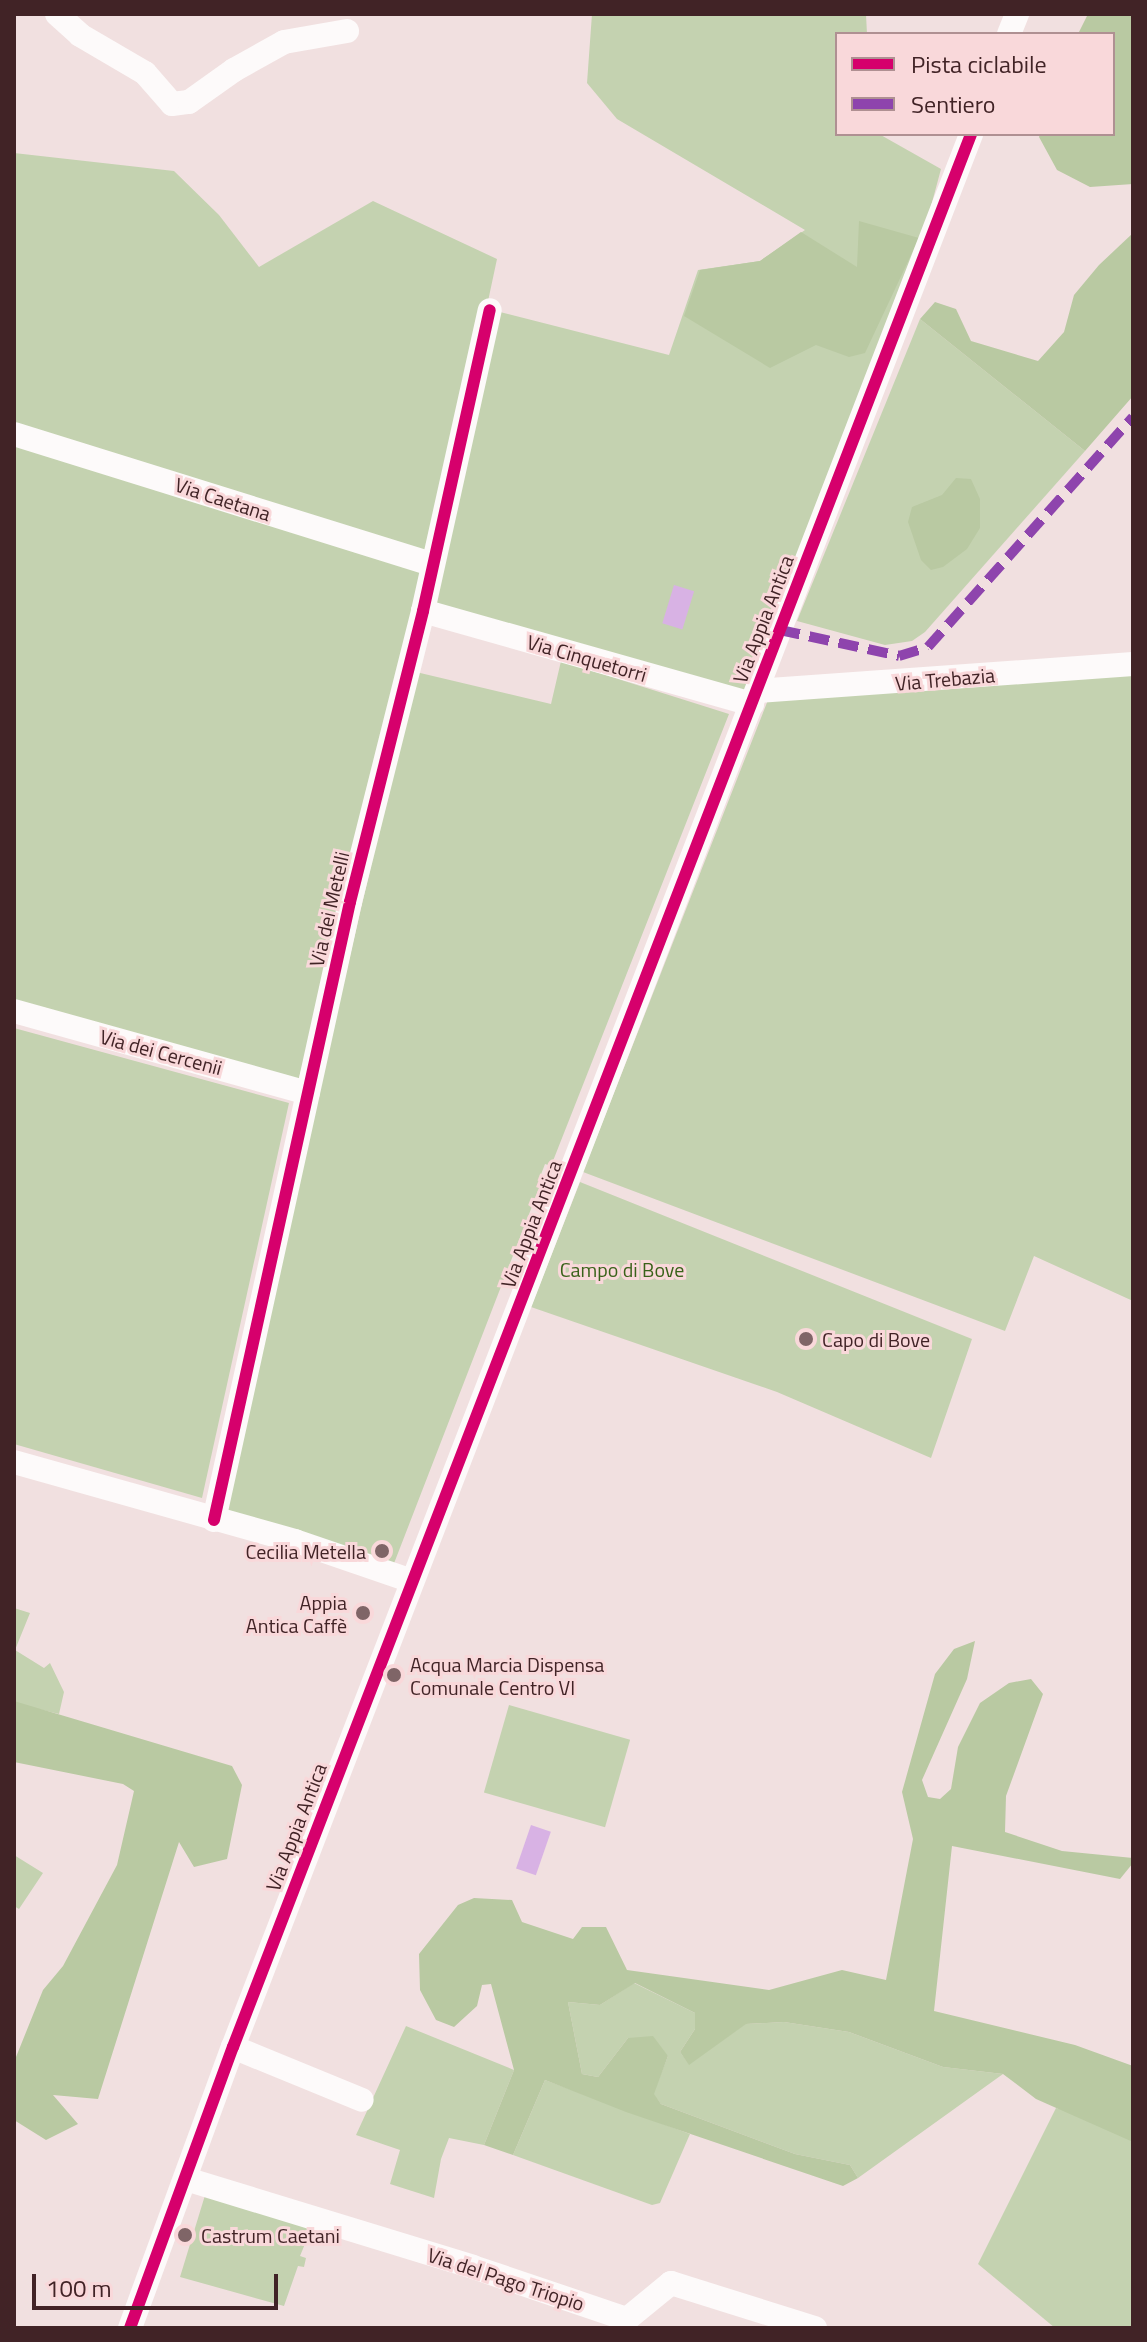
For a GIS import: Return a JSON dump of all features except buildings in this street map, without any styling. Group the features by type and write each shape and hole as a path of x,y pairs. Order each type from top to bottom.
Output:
{"street":[{"path":"57,14 80,35 145,73 172,104 189,102 234,70 284,42 318,33 347,31"},
{"name":"Via Appia Antica","path":"130,2328 233,2047 970,136"},
{"name":"Via dei Metelli","path":"214,1520 350,902 423,611 490,310"},
{"name":"Via Caetana","path":"14,434 432,564"},
{"name":"Via Cinquetorri","path":"423,611 754,698"},
{"name":"Via Trebazia","path":"754,698 1133,664"},
{"name":"Via dei Cercenii","path":"14,1011 308,1093"},
{"path":"14,1462 366,1563 412,1581"},
{"path":"233,2047 362,2100"},
{"name":"Via del Pago Triopio","path":"186,2179 473,2267 627,2319 671,2283 815,2328"}],"green space":[{"path":"592,14 866,14 867,32 835,32 835,136 883,136 941,169 923,236 746,696 432,606 500,312 669,355 698,270 760,261 805,230 617,119 587,83"},
{"path":"1088,14 1133,14 1133,184 1090,187 1057,170 1039,137 1115,136 1115,32 1079,32"},
{"path":"14,153 174,171 219,215 259,267 373,201 497,259 432,564 298,1082 14,1004"},
{"path":"859,221 919,238 865,353 849,357 816,345 770,368 684,316 700,270 760,261 801,232 857,267"},
{"path":"1133,233 1133,396 1085,451 920,319 935,302 956,309 971,341 1038,361 1064,332 1074,295 1099,265"},
{"path":"920,319 1085,451 925,632 912,641 885,645 797,621"},
{"path":"956,478 971,479 980,499 980,528 967,549 943,567 931,570 921,560 908,522 912,507 942,495"},
{"path":"561,661 729,714 551,1166 545,1164 540,1177 543,1178 393,1566 220,1515 416,672 551,704"},
{"path":"1133,671 1133,1301 1034,1256 1005,1331 583,1172 768,700"},
{"path":"14,1028 289,1103 202,1498 14,1444"},
{"name":"Campo di Bove","path":"580,1182 972,1339 931,1458 777,1392 531,1307"},
{"path":"14,1608 30,1613 15,1650 44,1668 50,1663 64,1692 59,1714 14,1703"},
{"path":"975,1641 967,1679 922,1780 928,1797 940,1799 951,1789 958,1747 980,1703 1009,1683 1031,1679 1043,1694 1006,1796 1005,1832 1062,1851 1133,1858 1133,1863 1120,1879 952,1846 934,2011 1075,2045 1133,2066 1133,2142 1036,2099 1003,2074 943,2067 849,2032 784,2022 746,2024 689,2065 680,2052 695,2029 695,2013 635,1983 600,2005 568,2002 582,2074 598,2077 628,2038 653,2036 668,2056 654,2094 661,2104 795,2154 850,2165 858,2178 843,2186 626,2112 545,2080 513,2155 484,2145 514,2070 491,1984 482,1985 477,2006 454,2027 436,2020 420,1990 419,1954 458,1905 474,1898 512,1900 522,1922 573,1939 582,1927 606,1927 627,1970 769,1990 842,1970 886,1980 913,1839 902,1792 935,1674 954,1649"},
{"path":"14,1701 232,1766 242,1785 227,1859 194,1867 179,1842 98,2099 53,2095 78,2124 46,2140 14,2120 14,2062 43,1990 63,1966 117,1865 134,1791 123,1784 14,1762"},
{"path":"509,1705 630,1740 605,1827 484,1792"},
{"path":"14,1855 43,1873 19,1909 14,1906"},
{"path":"634,1983 695,2013 695,2029 680,2052 689,2064 745,2024 784,2022 849,2032 943,2067 1003,2074 858,2178 850,2165 795,2154 661,2104 653,2094 668,2056 628,2038 598,2077 582,2074 568,2002 600,2005"},
{"path":"406,2026 514,2070 484,2145 449,2138 441,2159 434,2198 390,2184 400,2150 356,2135"},
{"path":"545,2080 690,2134 660,2203 652,2205 513,2155"},
{"path":"1056,2108 1133,2129 1133,2328 1055,2328 978,2264"},
{"path":"206,2192 312,2227 300,2256 306,2258 304,2267 298,2266 284,2306 180,2277"}],"shaded area":[{"path":"674,585 694,591 682,629 662,623"},
{"path":"531,1825 551,1832 536,1875 516,1868"}],"marked path":[{"path":"780,630 899,656 928,647 1133,417"}],"cycle path":[{"path":"130,2328 233,2047 970,136"},
{"path":"214,1520 350,902 423,611 490,310"}],"place":[{"name":"Capo di Bove","path":"806,1339"},
{"name":"Cecilia Metella","path":"382,1551"},
{"name":"Appia Antica Caffè","path":"363,1613"},
{"name":"Acqua Marcia Dispensa Comunale Centro VI","path":"394,1675"},
{"name":"Castrum Caetani","path":"185,2235"}]}
